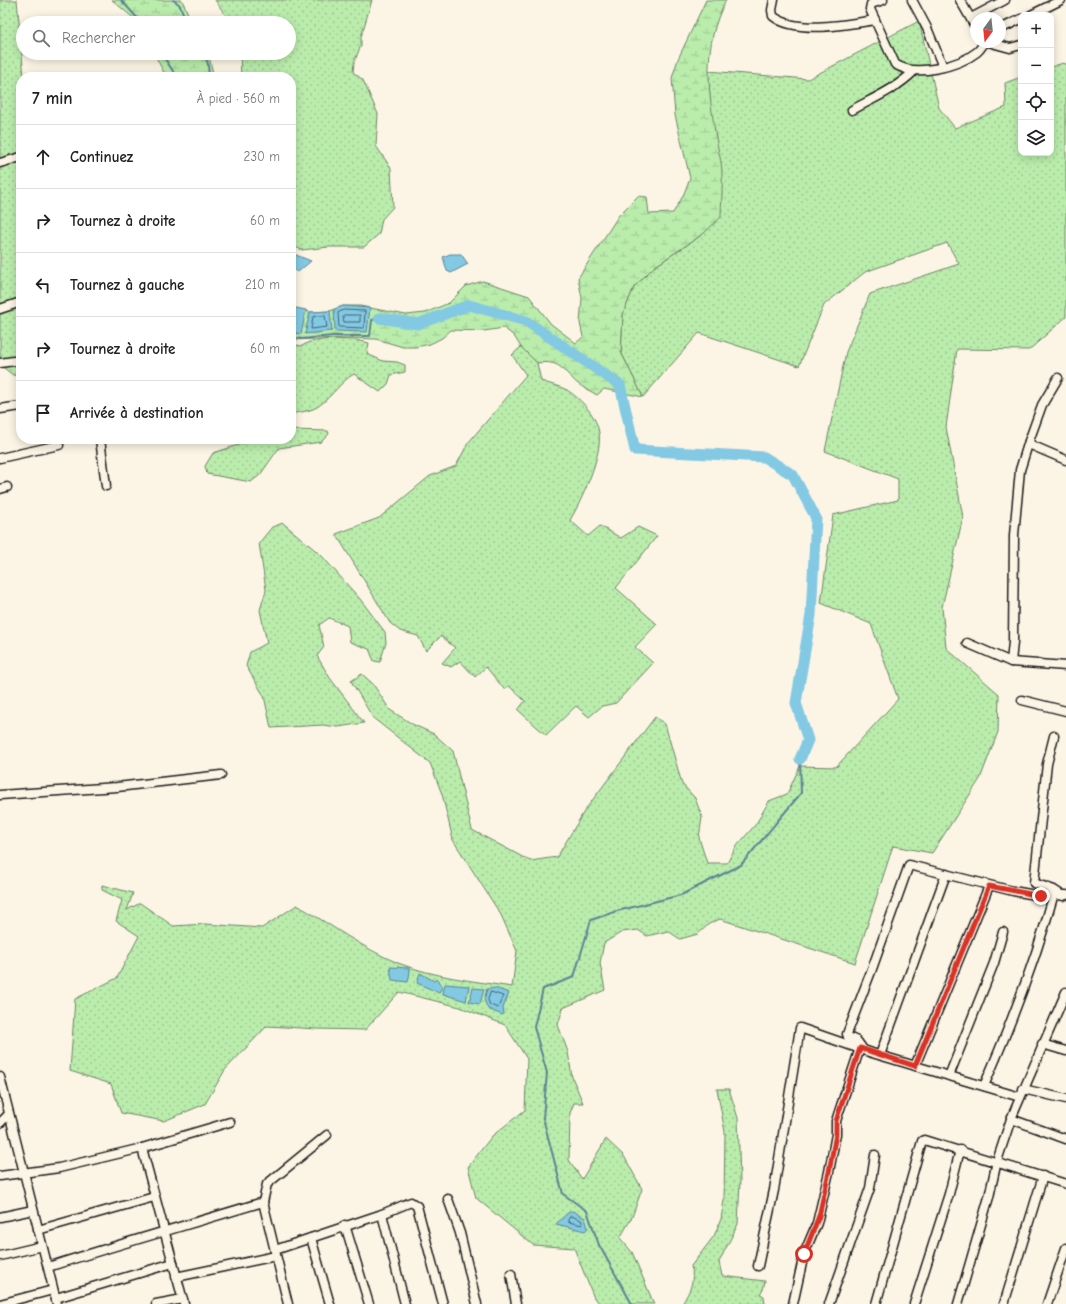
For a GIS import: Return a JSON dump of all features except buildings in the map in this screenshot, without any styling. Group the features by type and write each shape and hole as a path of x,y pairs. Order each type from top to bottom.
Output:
{"street":[{"path":"774,0 772,10 773,16 792,23 819,27 875,20"},
{"path":"883,0 869,7 895,64 914,70 935,70 975,53 980,48"},
{"path":"912,0 927,28 944,67"},
{"path":"960,0 970,16"},
{"path":"982,12 1005,0"},
{"path":"1037,12 1061,0"},
{"path":"1006,26 1018,20"},
{"path":"1006,47 1010,48 1018,45"},
{"path":"852,110 876,99 902,83 914,70"},
{"path":"0,163 16,158"},
{"path":"0,309 16,304"},
{"path":"0,363 16,361"},
{"path":"1011,662 1013,642 1014,535 1020,470 1042,405 1058,378"},
{"path":"0,409 16,407"},
{"path":"1029,441 1032,445 1066,460"},
{"path":"101,444 106,486"},
{"path":"0,458 58,445"},
{"path":"967,643 1011,662 1066,666"},
{"path":"1022,700 1066,711"},
{"path":"1054,736 1047,764 1034,883 1054,890 1064,896"},
{"path":"0,795 117,787 221,774"},
{"path":"793,1304 804,1254 817,1223 826,1187 836,1134 836,1121 861,1049 859,1043 849,1038 847,1034 909,865 989,886 1053,897 1064,896"},
{"path":"880,1055 946,874"},
{"path":"915,1066 989,886"},
{"path":"984,1086 1025,988 1041,942 1053,897"},
{"path":"949,1076 994,963 1003,932"},
{"path":"958,1304 989,1197 997,1161 1011,1119 1042,1044 1066,992"},
{"path":"758,1266 774,1190 800,1028 880,1055 984,1086 1066,1099"},
{"path":"1042,1044 1066,1051"},
{"path":"1,1081 55,1297"},
{"path":"0,1123 9,1114"},
{"path":"1011,1119 1066,1139"},
{"path":"0,1176 59,1168 142,1148 230,1122"},
{"path":"288,1304 263,1202 267,1184 327,1135"},
{"path":"876,1304 910,1188 920,1143 924,1140 997,1161 1066,1184"},
{"path":"142,1148 154,1197 184,1302 156,1304"},
{"path":"914,1304 949,1194 960,1150"},
{"path":"829,1304 870,1188 875,1155"},
{"path":"1004,1304 1043,1176"},
{"path":"38,1230 154,1197"},
{"path":"448,1200 460,1233 477,1304"},
{"path":"48,1267 136,1239 165,1232 263,1202"},
{"path":"176,1276 275,1253 411,1202 417,1206 442,1304"},
{"path":"0,1217 33,1210"},
{"path":"382,1214 405,1304"},
{"path":"345,1226 369,1304"},
{"path":"312,1238 330,1304"},
{"path":"0,1256 42,1246"},
{"path":"1047,1304 1066,1248"},
{"path":"0,1304 55,1297 173,1263"},
{"path":"511,1274 516,1304"}],"green space":[{"path":"0,0 17,0 18,16 16,16 16,60 22,60 24,72 16,72 16,376 0,365"},
{"path":"112,0 182,0 189,16 131,16"},
{"path":"215,0 372,0 361,37 361,45 354,63 353,72 363,80 378,114 376,146 391,168 393,207 382,219 379,234 364,247 329,247 302,250 296,247 296,72 241,72 240,60 296,60 296,16 226,16"},
{"path":"706,0 726,0 718,17 713,34 709,68 711,102 722,170 721,217 703,234 654,267 634,287 623,314 621,352 643,397 604,389 597,395 579,385 560,367 551,363 537,363 521,347 514,336 504,328 484,331 451,330 442,338 430,344 416,347 403,347 376,339 345,338 296,340 296,308 310,312 330,311 343,306 360,306 406,315 425,313 449,303 466,286 483,281 529,296 551,324 576,343 583,337 580,323 582,298 578,278 619,215 638,196 647,197 649,214 673,213 683,196 690,178 675,115 672,78 678,59"},
{"path":"919,21 939,108 955,128 1006,107 1005,83 1018,78 1018,156 1054,156 1054,66 1063,63 1066,64 1066,317 1029,350 957,349 946,427 963,517 942,607 946,648 999,694 998,732 980,779 932,853 893,846 855,963 720,919 709,924 698,934 680,939 668,931 647,936 638,930 622,932 604,943 600,963 605,990 563,1008 558,1025 568,1052 572,1077 583,1103 574,1103 570,1113 569,1160 582,1179 606,1139 624,1156 642,1189 632,1217 620,1238 632,1252 654,1304 601,1304 594,1298 574,1248 533,1245 476,1198 468,1167 492,1136 525,1110 527,1059 505,1025 460,1007 399,992 365,1030 267,1026 225,1070 205,1104 164,1121 121,1113 111,1084 70,1071 75,999 117,978 139,936 116,921 122,900 102,890 102,885 133,893 127,910 140,903 173,926 205,924 262,928 297,905 359,943 398,963 440,975 512,987 517,951 501,915 453,840 442,794 430,763 373,718 351,681 362,674 373,684 390,710 414,725 434,734 453,751 472,830 530,861 557,857 585,810 655,717 665,724 682,784 695,798 702,817 699,838 707,863 727,863 736,847 756,824 769,801 787,794 800,766 836,767 898,699 871,624 821,603 833,515 898,500 898,479 825,451 846,352 870,294 959,264 947,243 865,272 824,305 799,366 699,333 643,397 621,352 623,314 634,287 654,267 703,234 710,102 708,71 808,79"},
{"path":"158,60 210,60 213,72 164,72"},
{"path":"329,339 356,340 369,343 367,354 383,361 397,362 405,365 405,372 391,375 388,384 380,392 354,374 318,406 308,411 296,413 296,345 302,346 309,342"},
{"path":"521,347 537,363 541,381 567,390 572,394 588,408 598,427 598,453 580,502 570,520 588,536 600,526 621,538 638,527 657,536 616,588 657,624 635,647 653,663 616,703 602,706 589,717 576,706 546,735 518,710 525,701 509,686 504,689 486,667 475,677 460,661 451,667 442,663 455,648 441,636 426,651 418,636 400,631 390,623 336,534 379,518 430,476 456,466 468,443 526,375 512,355"},
{"path":"296,430 328,431 329,434 321,442 279,448 260,475 251,482 207,474 205,466 213,453 241,444 296,444"},
{"path":"283,523 321,555 360,599 385,632 386,643 380,662 374,661 369,649 350,642 348,626 329,618 319,625 324,647 317,656 330,678 364,723 338,727 323,725 271,728 264,696 246,666 250,652 267,643 260,610 266,590 259,543 272,527"},
{"path":"717,1089 729,1089 738,1118 740,1181 738,1224 719,1262 722,1276 765,1281 763,1290 760,1294 764,1296 765,1304 682,1304 691,1286 691,1266 714,1236 721,1219 724,1200 725,1132"}],"water":[{"path":"450,254 461,254 468,264 451,273 447,271 443,257"},
{"path":"296,255 311,261 298,272 296,271"},
{"path":"343,306 370,308 367,332 335,331 334,309"},
{"path":"296,308 306,310 301,334 296,333"},
{"path":"330,311 332,331 305,334 310,312"},
{"path":"390,967 409,968 410,972 408,982 392,980"},
{"path":"420,973 434,981 437,979 442,987 439,993 417,983"},
{"path":"445,984 469,986 466,1001 443,994"},
{"path":"473,988 484,989 480,1004 469,1002"},
{"path":"495,988 509,993 503,1008 504,1014 502,1015 488,1009 484,1000 487,989"},
{"path":"573,1211 585,1218 588,1228 585,1231 556,1224 569,1212"}],"waterway":[{"path":"121,0 135,16"},
{"path":"173,0 179,4 184,16"},
{"path":"166,60 174,72"},
{"path":"207,60 209,72"},
{"path":"379,318 418,324 469,305 526,321 620,385 635,450 764,457 793,475 816,518 811,615 796,703 808,740 800,759"},
{"path":"296,338 302,339 332,336 370,336 372,320 379,318"},
{"path":"632,1304 599,1245 587,1211 563,1194 543,1118 547,1073 534,1027 543,989 574,977 591,920 617,911 681,895 741,865 801,793 800,759"}],"route":[{"path":"804,1254 819,1216 836,1134 836,1121 841,1111 845,1091 860,1048 915,1066 934,1016 975,924 989,886 1041,896"}]}
